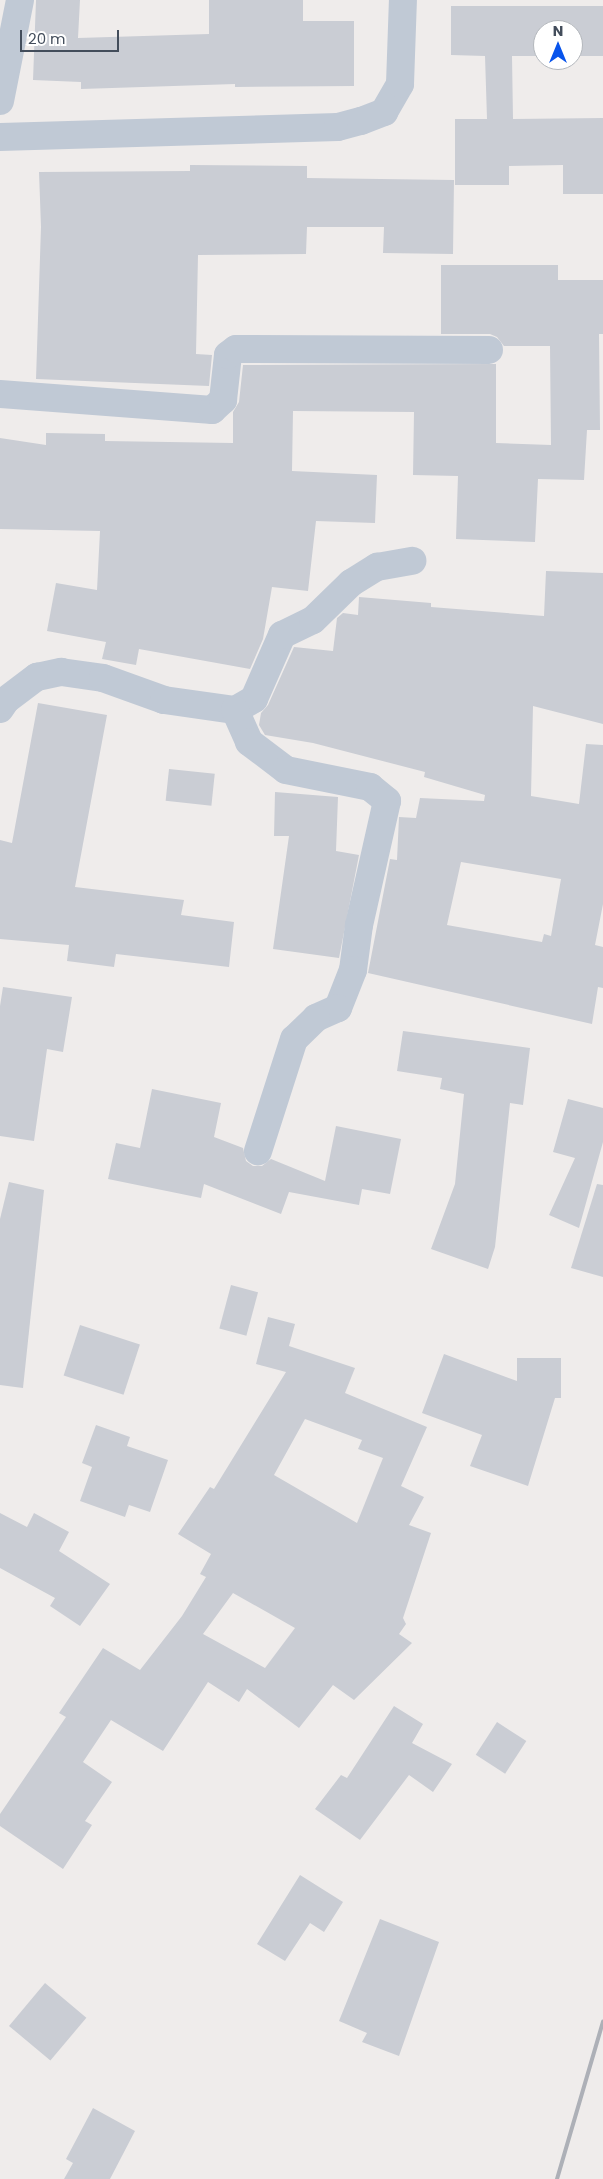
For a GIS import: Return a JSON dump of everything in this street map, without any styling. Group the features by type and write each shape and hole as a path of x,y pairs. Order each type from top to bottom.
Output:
{"street":[{"path":"0,102 20,0"},
{"path":"0,137 338,127 361,121 384,112 400,84 403,0"},
{"path":"0,394 212,410 223,400 228,355 236,349 489,350"},
{"path":"0,709 6,700 37,676 61,672 103,678 164,700 235,710 254,699 282,635 313,620 351,583 377,567 412,561"},
{"path":"235,710 249,742 286,770 370,787 387,801 359,925 353,970 338,1008 316,1018 294,1039 258,1152"}],"building":[{"path":"36,0 80,0 78,38 209,34 209,0 303,0 303,21 354,21 354,86 235,87 235,84 81,89 81,82 33,80"},
{"path":"451,6 603,6 603,56 583,56 583,20 533,20 533,56 512,56 513,119 603,118 603,194 563,194 563,165 509,166 509,185 455,185 455,119 487,119 485,56 451,55"},
{"path":"190,165 307,166 307,178 454,180 453,254 383,253 384,227 307,227 306,254 198,255 196,354 212,355 209,386 36,379 41,227 39,172 190,171"},
{"path":"441,265 558,265 558,280 603,280 603,334 599,334 600,430 587,430 584,480 538,479 535,542 456,539 458,476 413,475 414,412 293,411 292,471 377,475 375,523 316,521 308,591 272,587 263,639 250,669 139,649 136,665 102,659 106,642 47,631 56,583 97,590 100,531 0,529 0,438 46,445 46,433 105,434 105,441 233,443 233,412 239,402 243,365 496,364 496,443 551,445 550,346 504,346 497,337 490,334 441,334"},
{"path":"546,571 603,573 603,724 533,706 531,796 579,804 586,744 603,745 603,904 595,945 603,947 603,988 598,987 592,1024 368,973 390,859 397,860 399,817 416,818 420,798 484,801 485,795 424,777 425,772 313,743 265,735 259,725 261,713 268,705 294,647 333,651 337,618 343,613 358,615 359,597 431,603 431,607 544,616","holes":["461,862 561,879 551,936 544,934 542,942 447,925"]},
{"path":"38,703 107,715 75,887 184,900 181,915 234,922 229,967 116,954 114,967 67,961 69,945 0,939 0,840 12,843"},
{"path":"169,769 215,774 211,806 166,801"},
{"path":"275,792 338,797 336,851 359,855 339,958 273,949 289,836 274,836"},
{"path":"3,987 72,997 63,1052 47,1049 34,1141 0,1136 0,1006"},
{"path":"403,1031 530,1048 523,1105 510,1103 495,1247 488,1269 431,1249 455,1184 464,1094 440,1089 442,1078 397,1071"},
{"path":"152,1089 221,1103 214,1137 243,1148 246,1161 253,1166 262,1166 271,1159 325,1181 336,1126 401,1139 390,1194 362,1189 359,1205 289,1192 281,1214 204,1184 201,1198 108,1179 116,1143 140,1148"},
{"path":"568,1099 603,1108 603,1142 579,1228 549,1215 575,1158 553,1152"},
{"path":"9,1182 44,1190 23,1388 0,1385 0,1219"},
{"path":"597,1184 603,1185 603,1277 571,1268"},
{"path":"231,1285 258,1292 246,1336 219,1328"},
{"path":"268,1317 295,1324 289,1346 355,1368 345,1393 427,1427 401,1486 424,1497 409,1525 431,1533 403,1618 406,1624 399,1634 412,1643 354,1700 333,1685 299,1728 247,1689 239,1702 208,1682 163,1751 111,1720 83,1762 112,1782 85,1821 92,1825 63,1869 0,1826 0,1814 66,1717 59,1713 103,1648 140,1670 182,1616 206,1577 200,1574 211,1554 178,1534 210,1487 214,1489 286,1372 256,1364","holes":["305,1419 362,1440 358,1449 383,1458 357,1523 274,1475","233,1593 295,1628 265,1668 203,1634"]},
{"path":"80,1325 140,1344 124,1395 64,1375"},
{"path":"444,1354 517,1381 517,1358 561,1358 561,1398 555,1398 528,1486 470,1466 482,1435 422,1413"},
{"path":"96,1425 130,1437 127,1446 168,1460 150,1512 129,1505 125,1517 80,1501 92,1467 82,1463"},
{"path":"0,1513 27,1527 34,1513 69,1532 59,1551 110,1584 80,1626 50,1606 55,1598 0,1568"},
{"path":"394,1706 423,1724 412,1743 452,1764 433,1792 409,1775 360,1840 315,1809 341,1775 347,1778"},
{"path":"497,1722 526,1741 505,1774 476,1755"},
{"path":"300,1875 343,1902 324,1932 310,1923 285,1961 257,1944"},
{"path":"380,1919 439,1942 399,2056 362,2042 367,2033 339,2021"},
{"path":"45,1983 86,2018 50,2061 9,2026"},
{"path":"93,2108 135,2131 110,2179 64,2179 73,2163 66,2159"}],"railway":[{"path":"557,2179 603,2022"}]}
